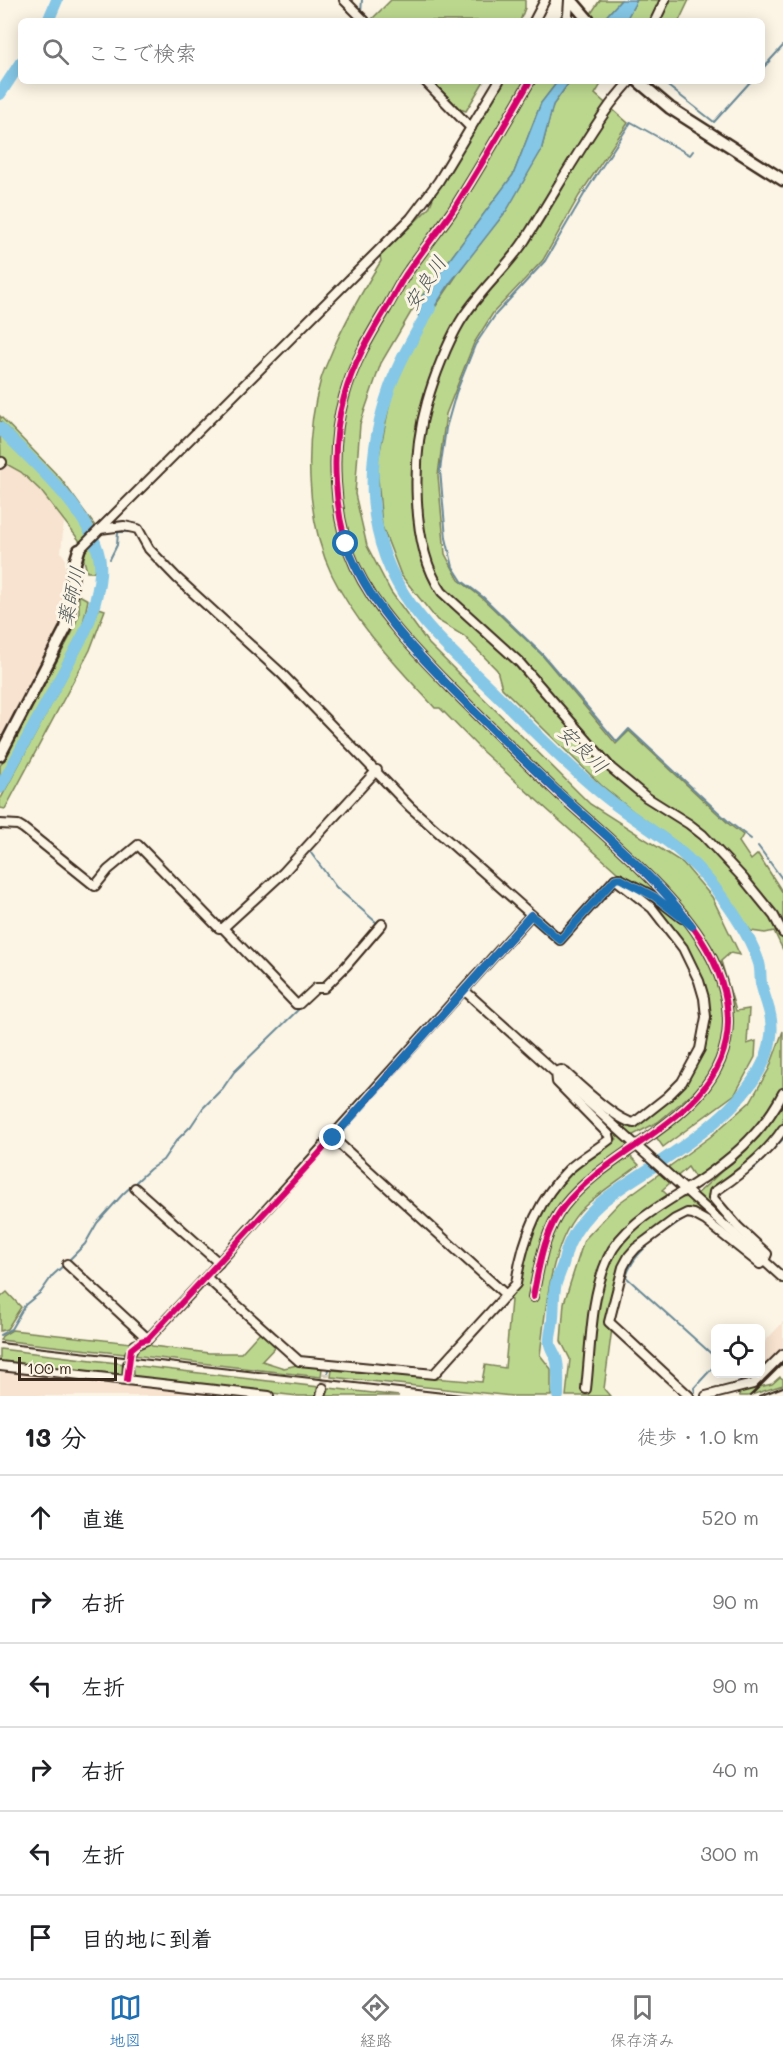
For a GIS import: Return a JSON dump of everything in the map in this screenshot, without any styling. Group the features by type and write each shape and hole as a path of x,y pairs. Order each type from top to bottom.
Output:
{"street":[{"path":"344,0 362,18"},
{"path":"536,18 545,0"},
{"path":"656,18 665,0"},
{"path":"566,18 572,2"},
{"path":"572,2 585,18"},
{"path":"427,84 471,128"},
{"path":"0,754 66,628 71,574 79,550 411,218 438,182 497,84"},
{"path":"528,84 453,210 405,275 357,360 345,394 338,429 338,483 342,526 346,544 356,567 390,622 443,680 501,738 675,903 705,946 723,988 728,1027 719,1065 698,1096 678,1115 581,1187 562,1208 542,1252 533,1297"},
{"path":"628,84 610,105 523,243 459,324 432,383 426,404 420,444 417,485 420,526 426,560 442,592 519,662 611,768 646,797 703,835 743,878 774,916 783,933"},
{"path":"642,84 670,108 783,180"},
{"path":"98,530 124,526 138,529 149,549 177,578 282,673 374,772 410,807 560,940 615,879 619,878 655,897 692,926"},
{"path":"223,928 283,873 374,772"},
{"path":"0,824 18,825 23,828 95,886 108,870 138,845 296,1004 319,989 346,966 382,924"},
{"path":"556,1072 566,1073 601,1103 625,1120 634,1123 682,1082 700,1049 706,1017 704,998 693,964 652,908 615,879"},
{"path":"130,1354 135,1345 148,1339 219,1263 531,915"},
{"path":"465,991 783,1278"},
{"path":"206,1277 299,1361 434,1374 516,1284 518,1264 532,1221 550,1191 569,1170 610,1140 609,1135 585,1107 557,1082 556,1072"},
{"path":"586,1389 595,1302 609,1255 622,1238 642,1219 684,1188 713,1172 738,1151 760,1129 783,1093"},
{"path":"689,1396 609,1322 623,1267 636,1248 675,1219 687,1213 706,1221 760,1264 764,1261 767,1254 738,1227 713,1198 714,1192 737,1177 771,1146 783,1129"},
{"path":"333,1138 506,1295"},
{"path":"135,1188 219,1263"},
{"path":"68,1264 148,1339"},
{"path":"706,1396 733,1393 753,1384 783,1354"},
{"path":"127,1380 129,1364"},
{"path":"326,1373 328,1364"},
{"path":"0,1366 268,1396"}],"shaded area":[{"path":"8,465 21,472 41,491 64,522 61,552 65,558 65,607 63,620 0,740 0,470"},
{"path":"783,1322 783,1349 765,1368 765,1342"},
{"path":"0,1369 243,1396 0,1396"}],"green space":[{"path":"391,0 525,0 521,18 373,18"},
{"path":"600,0 621,0 605,18 588,18"},
{"path":"637,0 689,0 680,18 627,18"},
{"path":"435,84 482,84 466,111 460,109"},
{"path":"501,84 556,84 541,103 513,175 414,307 381,363 360,424 355,494 367,546 391,592 428,643 590,804 683,863 712,897 740,955 730,953 721,961 736,1011 749,1009 747,1044 756,1041 755,1057 735,1094 663,1147 656,1137 681,1119 706,1091 697,1089 658,1122 633,1135 625,1151 639,1165 590,1201 572,1221 556,1256 544,1318 540,1355 551,1369 551,1396 512,1396 331,1377 332,1370 482,1382 485,1365 505,1368 511,1300 507,1299 535,1220 559,1184 581,1164 617,1139 581,1100 586,1095 632,1127 675,1094 702,1049 710,1016 702,981 687,949 618,873 483,752 440,708 435,708 353,612 332,575 323,553 316,529 310,478 312,427 321,379 338,338 381,261 380,256 429,208"},
{"path":"568,84 601,84 595,94 628,123 579,196 543,260 493,313 474,343 446,414 438,475 445,554 459,580 481,597 541,654 616,744 629,731 743,835 739,842 751,860 758,854 783,893 783,950 774,931 765,933 751,931 708,873 679,844 601,785 502,688 497,670 464,636 437,620 401,575 382,526 377,465 394,383 423,325 541,151 553,105"},
{"path":"0,416 61,479 95,526 57,479 0,421"},
{"path":"0,434 44,478 73,513 93,549 97,567 93,572 87,572 79,540 41,491 1,457"},
{"path":"79,595 88,600 82,628 0,779 0,766 72,633 79,614"},
{"path":"99,608 105,610 90,650 5,809 0,808 0,800 89,634"},
{"path":"783,1031 783,1125 766,1149 708,1195 749,1242 744,1246 689,1208 630,1251 619,1267 606,1323 612,1328 604,1389 610,1396 566,1396 570,1359 561,1341 564,1303 584,1240 619,1203 710,1137 750,1102 769,1069","holes":["742,1142 748,1147 698,1193 674,1201 662,1190 688,1167 695,1178"]},
{"path":"7,1292 21,1307 7,1329 0,1331 0,1298"},
{"path":"12,1330 132,1343 125,1354 0,1340"},
{"path":"261,1331 277,1345 262,1361 284,1368 297,1365 322,1368 321,1377 132,1355 136,1347 149,1343 152,1346 209,1353 241,1353"},
{"path":"0,1349 125,1364 123,1376 0,1363"},
{"path":"131,1365 319,1387 316,1396 298,1396 130,1377"},
{"path":"780,1377 783,1379 783,1385 748,1396 740,1396 738,1392 772,1384"},
{"path":"329,1388 399,1396 327,1396"}],"water":[{"path":"621,0 637,0 627,18 605,18"},
{"path":"556,84 568,84 553,105 541,151 507,210 450,283 423,325 414,307 513,175 541,103"}],"waterway":[{"path":"49,18 57,0"},
{"path":"362,0 361,11 367,18"},
{"path":"765,66 783,46"},
{"path":"0,94 18,67"},
{"path":"665,84 714,122 748,84"},
{"path":"448,99 458,110"},
{"path":"693,151 690,155 631,122 586,191 545,261 496,314 475,345 456,393 446,428 440,470 446,538 453,567 462,581 483,597 543,655 617,742 629,729 729,822 751,839"},
{"name":"安良川","path":"430,308 394,377 376,443 373,500 377,528 396,581 412,606 441,641 554,751 616,805 676,848 701,871 725,901 753,948 759,963 761,983 772,1029 766,1055 757,1074 730,1108 696,1137 597,1206 577,1230 568,1247 554,1291 550,1341 558,1366 558,1396"},
{"name":"薬師川","path":"0,428 45,473 75,508 96,545 100,563 96,599 84,634 0,788"},
{"path":"110,559 117,545 118,533 133,532"},
{"path":"186,591 296,694"},
{"path":"758,846 783,880"},
{"path":"308,849 336,887 378,926"},
{"path":"68,1261 85,1244 97,1223 123,1194 163,1160 176,1141 223,1088 234,1072 302,1006"},
{"path":"722,1192 756,1167 783,1139"},
{"path":"683,1220 642,1251 635,1258 626,1277 711,1354"},
{"path":"0,1335 11,1329 25,1305 41,1292 52,1276 64,1265"},
{"path":"505,1290 511,1284"},
{"path":"432,1370 501,1295"},
{"path":"119,1307 150,1334"},
{"path":"328,1372 330,1368 425,1377"},
{"path":"695,1392 694,1388 711,1369"},
{"path":"738,1378 742,1382"}],"tunnel":[{"path":"323,1388 326,1373"}],"railway":[{"path":"0,1343 470,1396"},
{"path":"750,1396 783,1363"},
{"path":"759,1396 783,1387"}],"cycle path":[{"path":"528,84 453,210 403,279 352,373 344,397 337,437 336,482 342,527 355,566 364,583 374,600 411,646 532,768 642,870 673,902 712,958 726,1000 728,1022 723,1054 709,1082 689,1105 585,1184 564,1206 547,1238 533,1297"},
{"path":"127,1380 131,1349 141,1341 148,1339 314,1159 531,915"}],"route":[{"path":"333,1138 531,915 560,940 615,879 619,878 655,897 692,926 675,903 443,680 390,622 372,596 346,544"}]}
